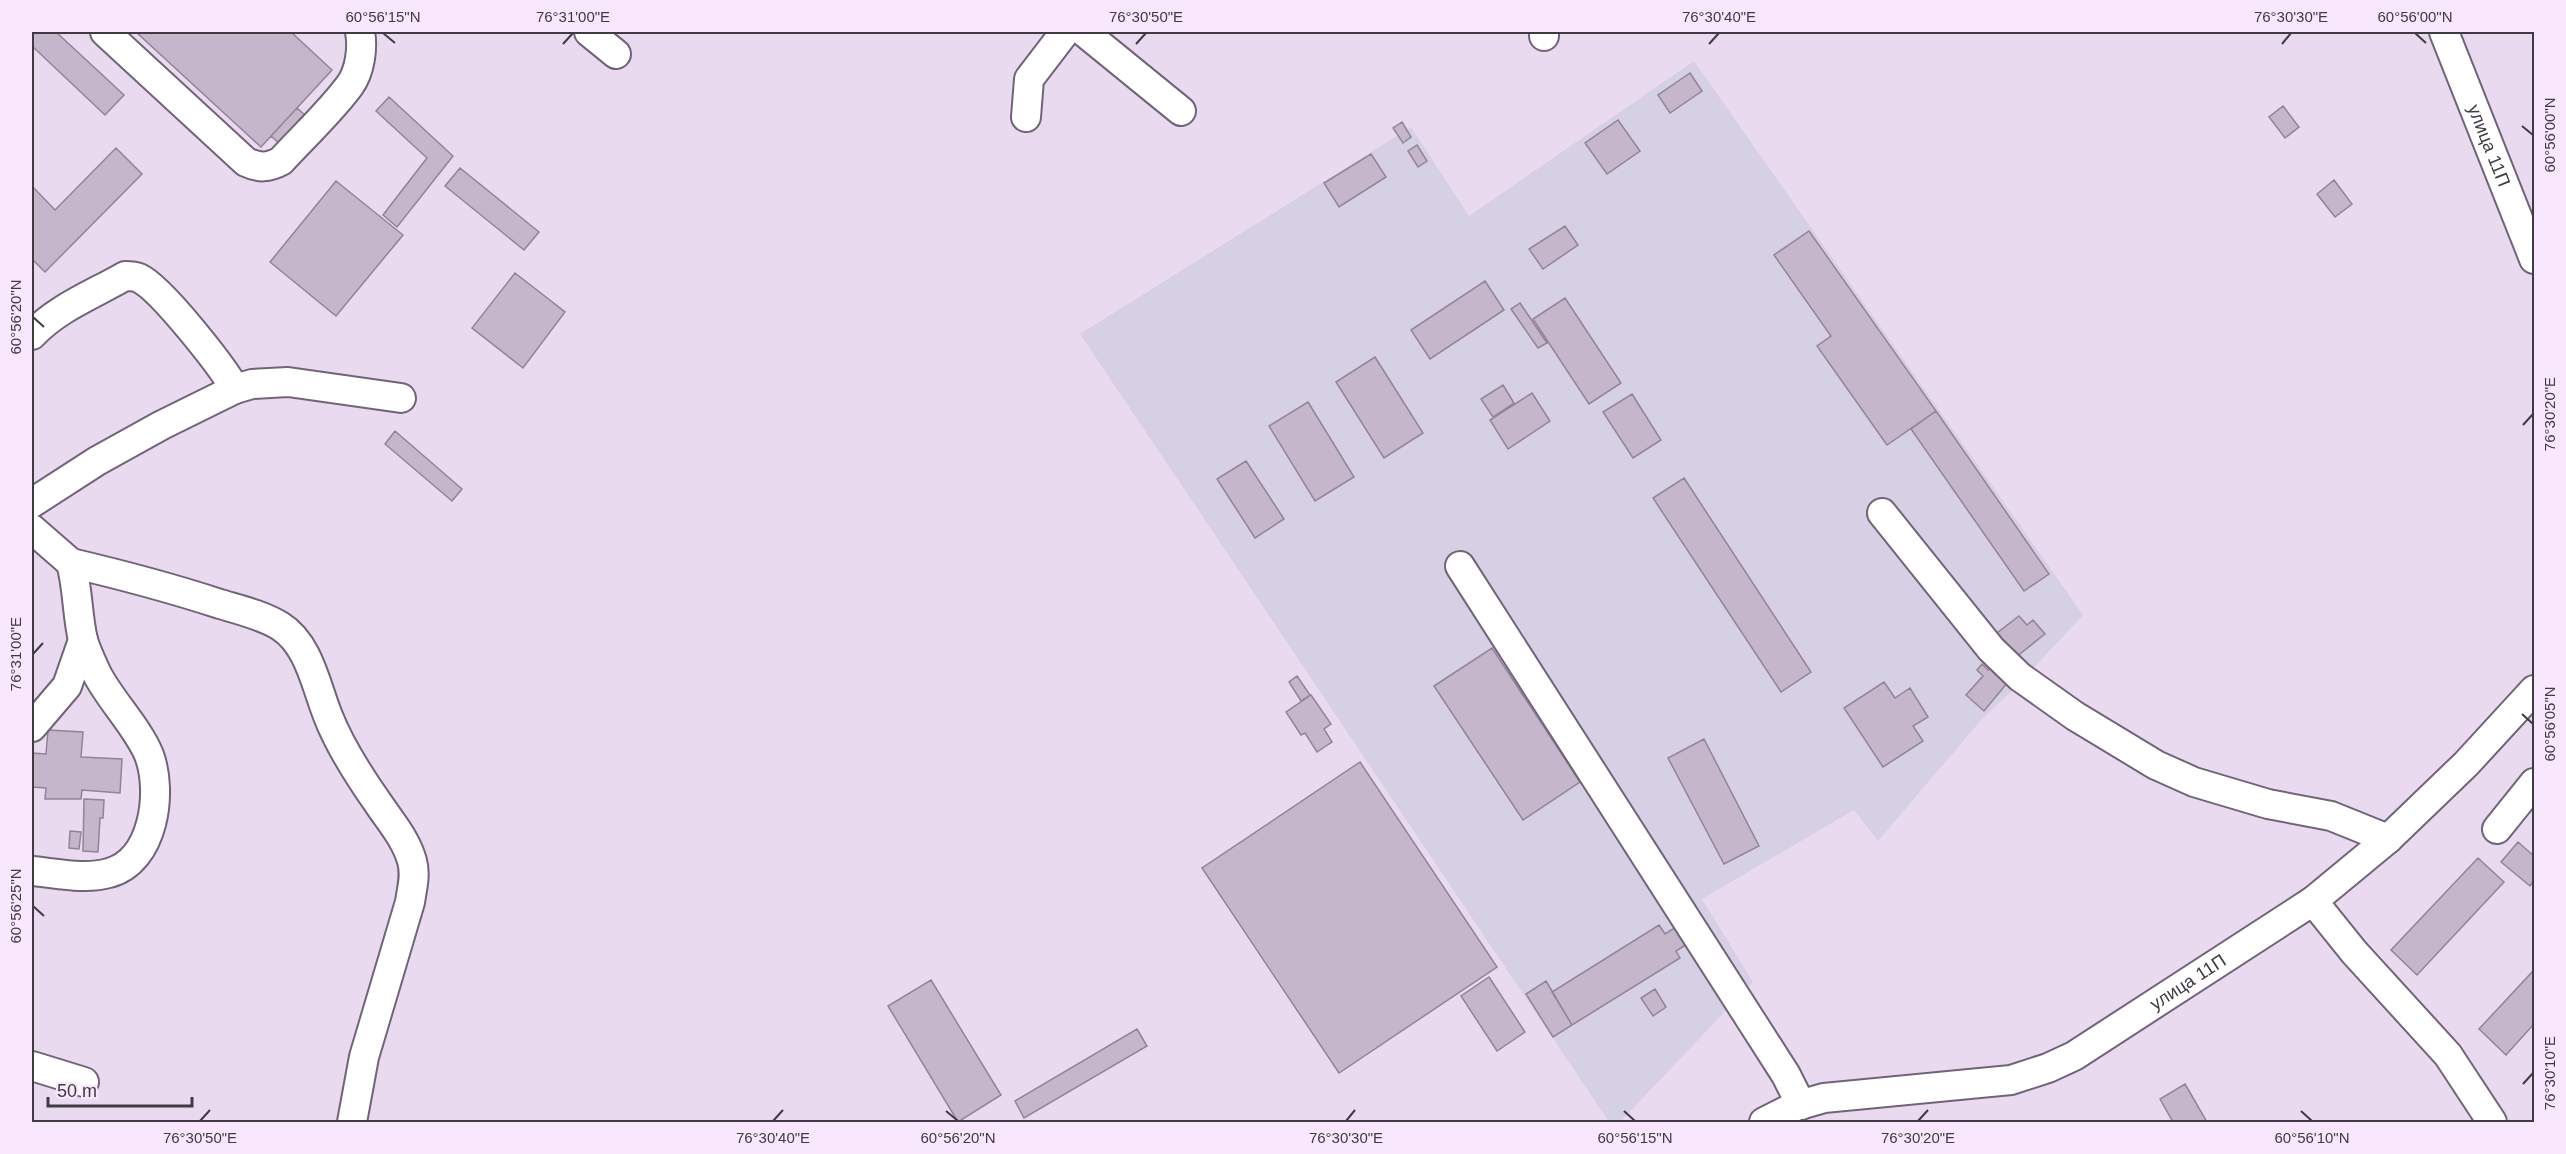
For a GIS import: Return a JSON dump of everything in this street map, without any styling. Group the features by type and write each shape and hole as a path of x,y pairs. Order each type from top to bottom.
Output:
{"street":[{"path":"105,32 246,162 257,167 270,166 280,160 351,84 361,52 360,32"},
{"path":"589,32 615,54"},
{"path":"1026,117 1029,79 1065,32"},
{"path":"1084,32 1181,111"},
{"name":"улица 11П","path":"2444,32 2535,259"},
{"path":"32,335 44,322 59,313 125,276 136,276 163,299 214,358 235,389"},
{"path":"32,503 162,425 235,389 270,382 288,382 401,398"},
{"path":"1882,513 1991,649 2020,677 2075,716 2156,765 2194,782 2268,804 2331,816 2388,839"},
{"path":"32,529 71,563 163,586 262,617 281,626 294,638 306,656 329,719 376,801 403,840 412,861 414,877 410,902 364,1057 352,1122"},
{"path":"32,871 97,876 112,872 126,864 138,851 147,834 156,793 154,773 148,753 98,675 83,640 71,563"},
{"path":"1460,566 1786,1075 1801,1105"},
{"path":"32,727 67,686 83,640"},
{"name":"улица 11П","path":"1764,1122 1801,1105 1824,1098 2011,1080 2048,1068 2106,1036 2313,901 2388,839 2531,699"},
{"path":"2497,829 2533,787"},
{"path":"2313,901 2354,952 2448,1055 2492,1122"},
{"path":"32,1066 84,1082"}],"shaded area":[{"path":"1694,61 2083,615 2015,688 1982,719 1878,841 1854,810 1702,899 1753,982 1620,1122 1609,1122 1080,334 1411,127 1469,216"}],"building":[{"path":"32,32 56,32 124,95 105,115 32,46"},
{"path":"136,32 291,32 332,70 261,147"},
{"path":"1690,73 1702,91 1670,113 1658,95"},
{"path":"389,97 453,156 397,227 383,215 427,158 376,111"},
{"path":"2283,106 2299,127 2285,138 2269,117"},
{"path":"297,108 306,116 280,144 271,136"},
{"path":"1618,120 1640,151 1607,174 1585,143"},
{"path":"1402,122 1411,137 1403,143 1393,128"},
{"path":"1417,145 1427,161 1418,167 1408,151"},
{"path":"116,148 142,174 45,272 32,259 32,186 55,210"},
{"path":"1371,154 1386,177 1339,207 1324,183"},
{"path":"460,168 539,232 524,250 445,186"},
{"path":"2334,180 2352,204 2335,217 2317,194"},
{"path":"336,181 403,235 336,316 270,262"},
{"path":"1565,226 1578,245 1543,269 1529,249"},
{"path":"1809,231 1936,411 1887,445 1817,346 1831,336 1774,255"},
{"path":"515,273 565,312 523,368 472,328"},
{"path":"1485,281 1504,310 1430,359 1411,330"},
{"path":"1565,298 1621,383 1589,404 1533,319"},
{"path":"1520,303 1547,343 1538,348 1511,309"},
{"path":"1375,357 1423,433 1384,458 1336,382"},
{"path":"1503,385 1514,403 1493,417 1481,399"},
{"path":"1532,393 1550,421 1508,449 1490,420"},
{"path":"1632,394 1661,440 1633,458 1603,412"},
{"path":"1308,402 1354,477 1315,501 1269,426"},
{"path":"1936,411 2049,574 2024,591 1911,429"},
{"path":"395,431 462,489 452,501 385,444"},
{"path":"1246,461 1284,519 1255,538 1217,479"},
{"path":"1684,478 1811,672 1781,692 1653,498"},
{"path":"2019,616 2027,625 2033,620 2045,634 2016,657 1997,633"},
{"path":"1492,648 1580,782 1523,820 1434,686"},
{"path":"1982,664 1988,670 1991,667 2008,682 1984,711 1966,695 1983,676 1977,670"},
{"path":"1297,676 1310,695 1301,701 1289,682"},
{"path":"1884,682 1895,698 1910,688 1928,717 1913,726 1923,741 1883,767 1844,708"},
{"path":"1311,695 1331,724 1324,729 1332,742 1317,752 1305,733 1301,735 1286,712"},
{"path":"48,730 83,732 81,757 122,759 120,793 82,790 81,799 45,799 46,788 32,787 32,753 46,754"},
{"path":"1704,739 1759,846 1724,864 1668,758"},
{"path":"1360,762 1497,967 1339,1073 1202,868"},
{"path":"84,799 104,800 103,818 100,818 98,852 83,851"},
{"path":"70,831 81,832 79,849 69,848"},
{"path":"2518,842 2534,856 2534,880 2530,886 2501,862"},
{"path":"2478,858 2504,882 2417,975 2391,950"},
{"path":"1659,925 1665,934 1676,927 1687,944 1676,951 1680,958 1572,1025 1552,992"},
{"path":"2534,970 2534,1024 2506,1055 2479,1029"},
{"path":"1489,977 1525,1032 1497,1051 1461,996"},
{"path":"931,980 1001,1095 958,1122 888,1006"},
{"path":"1546,981 1572,1025 1553,1037 1526,994"},
{"path":"1655,989 1666,1007 1653,1016 1641,998"},
{"path":"1137,1029 1147,1046 1024,1118 1015,1101"},
{"path":"2185,1084 2207,1122 2173,1122 2160,1099"}]}
